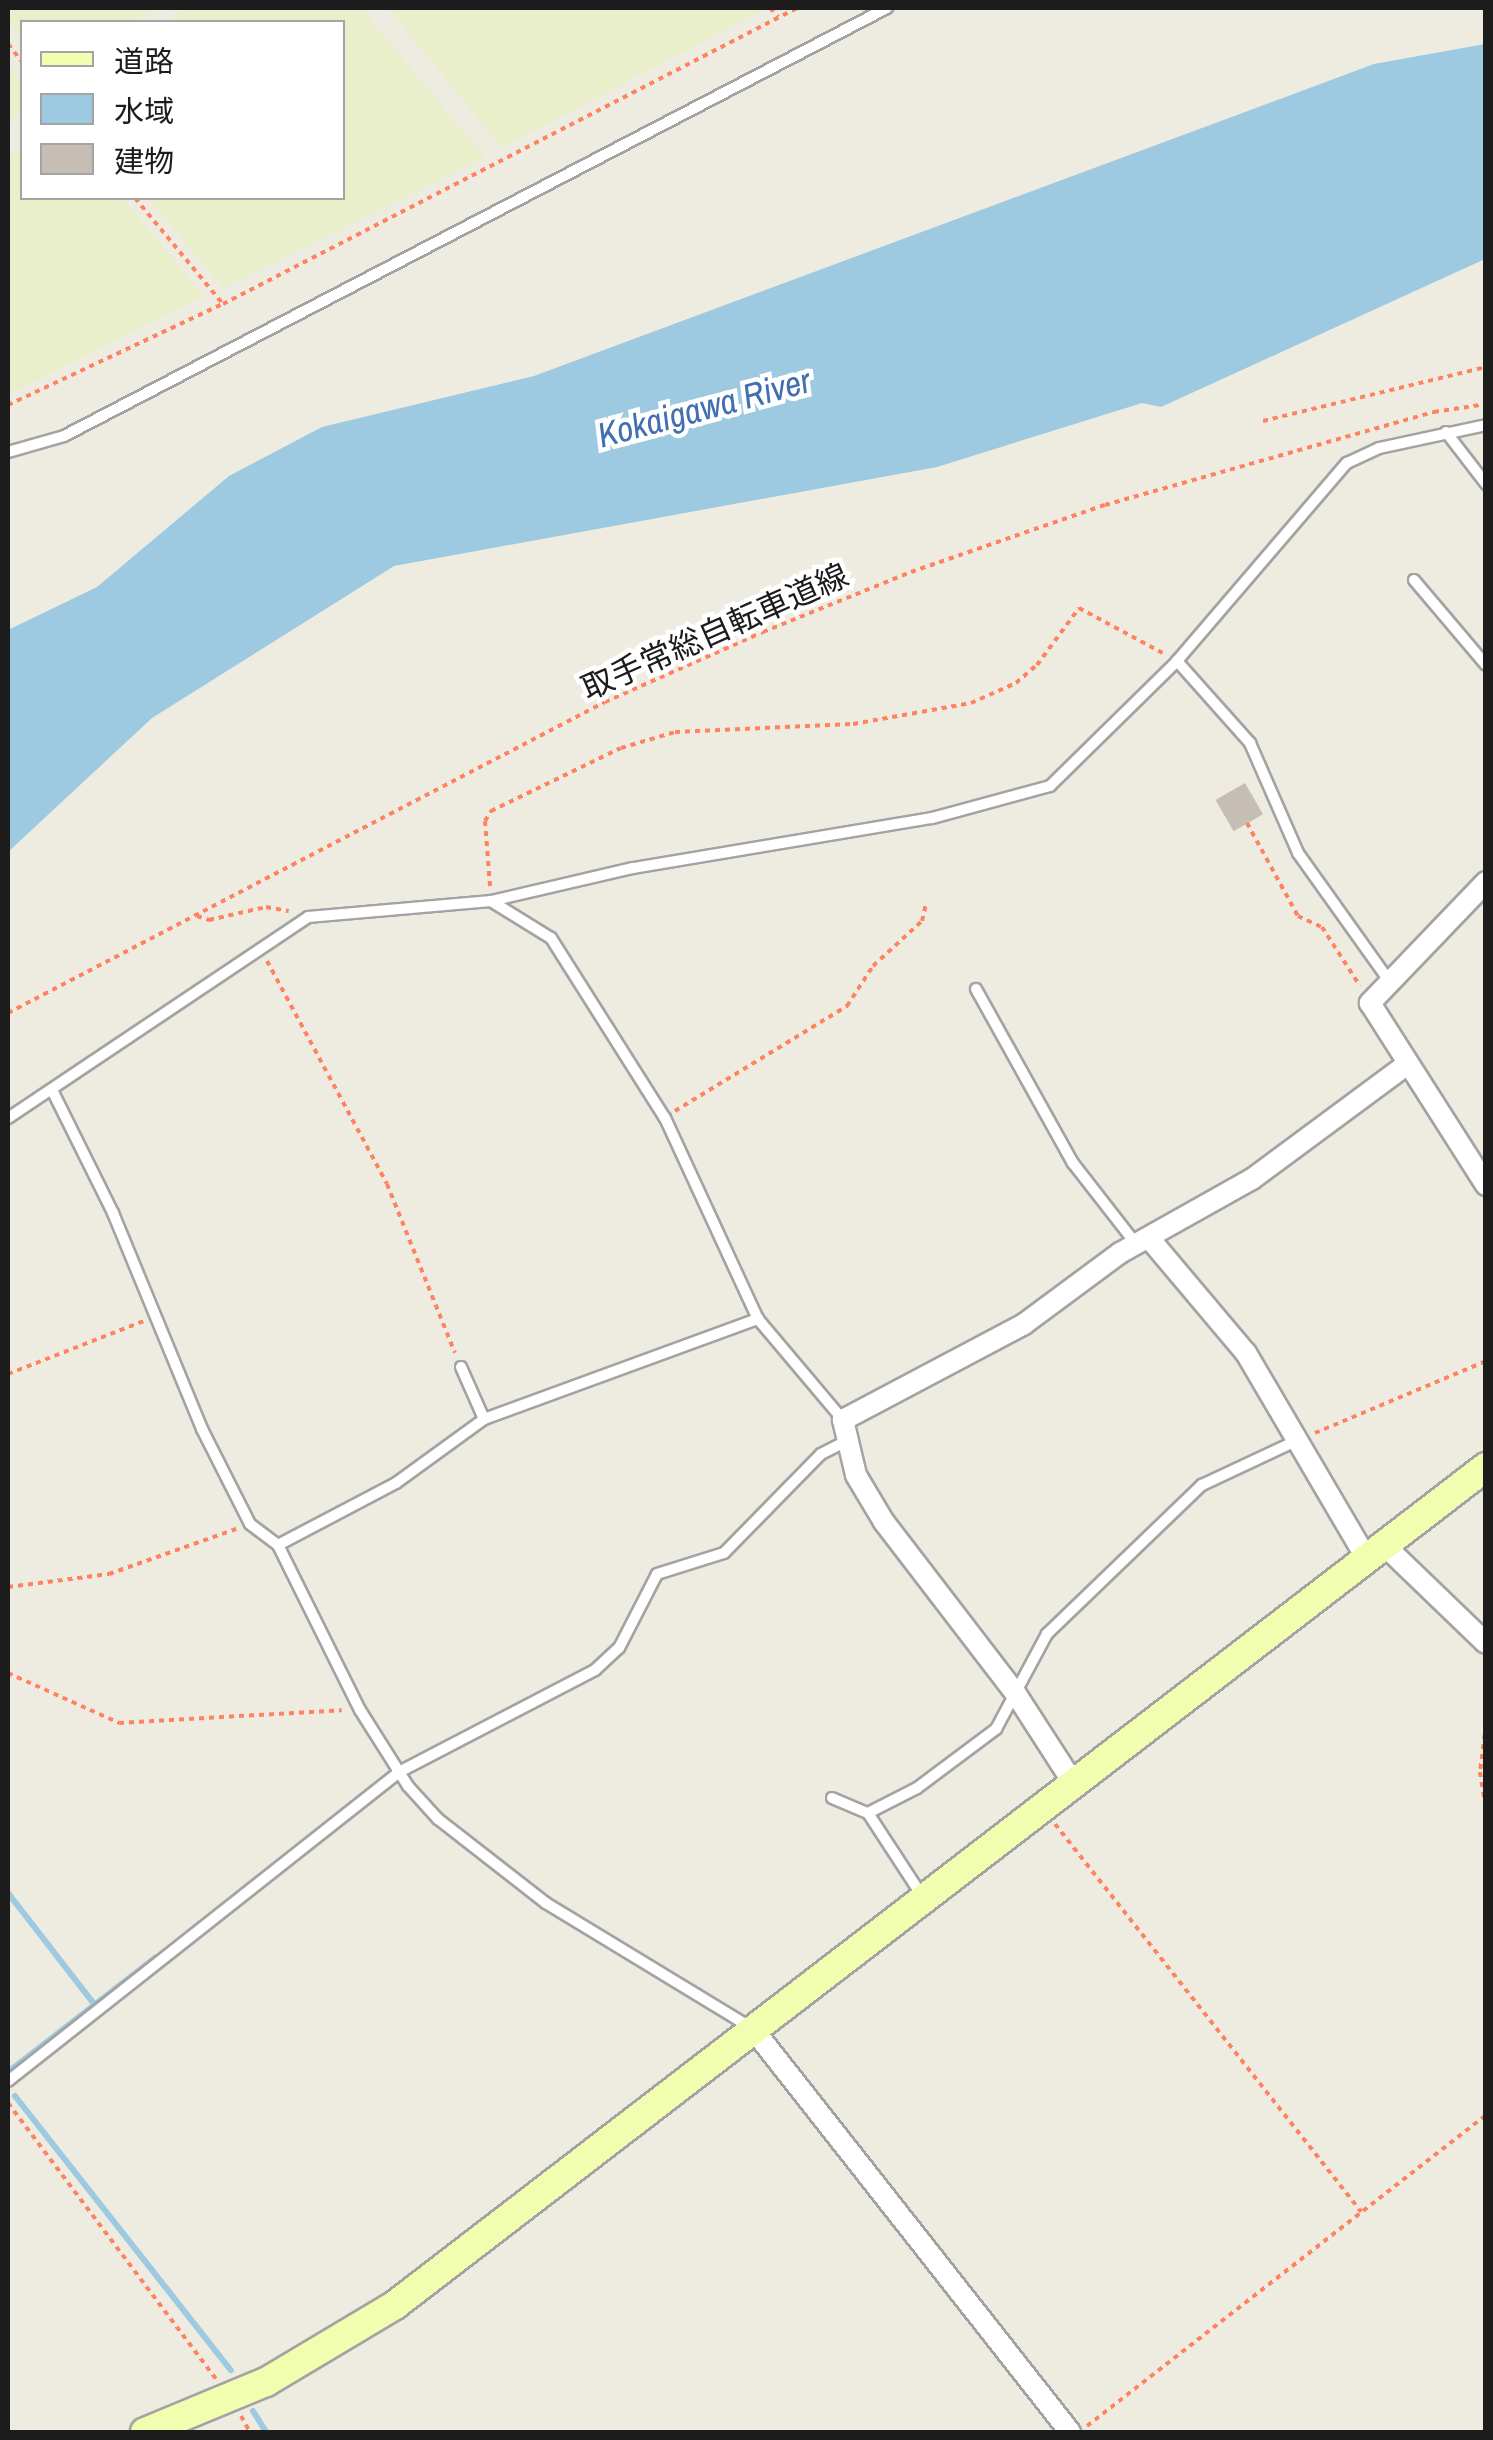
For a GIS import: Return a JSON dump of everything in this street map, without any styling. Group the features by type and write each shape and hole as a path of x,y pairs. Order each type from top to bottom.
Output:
{"street":[{"path":"1486,882 1387,978 1370,1003 1486,1186"},
{"path":"1074,1784 1016,1694 884,1522 844,1431 1024,1324 1142,1242 1252,1178 1406,1065"},
{"path":"1142,1242 1246,1353 1375,1552 1486,1642"},
{"path":"145,2432 231,2399 395,2305 1486,1468"},
{"path":"753,2029 1070,2432"}],"lane":[{"path":"8,452 64,436 887,8"},
{"path":"8,1118 53,1092 256,947 308,916 490,900 633,868 932,818 1050,786 1177,661 1347,463 1379,448 1486,425"},
{"path":"1446,432 1486,484"},
{"path":"1414,580 1486,665"},
{"path":"1177,661 1250,743 1298,853 1387,978"},
{"path":"8,2081 399,1772 594,1670 619,1648 657,1574 724,1553 844,1431 758,1319 665,1118 551,938 490,900"},
{"path":"976,989 1073,1164 1142,1242"},
{"path":"53,1092 107,1199 153,1318 250,1524 278,1545 360,1710 399,1772 438,1819 546,1903 753,2029"},
{"path":"278,1545 396,1483 484,1418 758,1319"},
{"path":"461,1366 484,1418"},
{"path":"868,1813 975,1747 1008,1716 1046,1634 1184,1500 1228,1471 1301,1438"},
{"path":"832,1798 868,1813 924,1900"}],"path":[{"path":"770,8 778,18"},
{"path":"8,405 223,304 796,8"},
{"path":"137,200 223,304"},
{"path":"1263,420 1486,367"},
{"name":"取手常総自転車道線","path":"8,1014 606,702 911,572 1105,506 1434,412 1486,404"},
{"path":"490,900 485,821 491,811 622,748 674,732 853,724 971,703 1037,665 1078,608 1177,661"},
{"path":"1247,822 1298,916 1322,926 1370,1003"},
{"path":"665,1118 847,1006 873,966 922,921 926,903"},
{"path":"196,916 209,920 266,907 308,916"},
{"path":"256,947 387,1184 461,1366"},
{"path":"8,1374 153,1318"},
{"path":"1301,1438 1486,1361"},
{"path":"8,1587 109,1574 250,1524"},
{"path":"8,1673 120,1723 360,1710"},
{"path":"1486,1724 1486,1810"},
{"path":"1043,1808 1361,2212"},
{"path":"8,2103 231,2399 250,2432"},
{"path":"1080,2432 1486,2115"}],"green space":[{"path":"8,8 154,8 138,20 20,20 20,36 8,21"},
{"path":"184,8 361,8 485,157 223,288 150,200 345,200 345,20 169,20"},
{"path":"388,8 759,8 762,10 502,148"},
{"path":"8,64 20,80 20,112 8,122"},
{"path":"20,150 20,200 124,200 204,296 8,395 8,160"}],"water":[{"name":"Kokaigawa River","path":"1485,44 1485,259 1161,407 1142,403 937,467 394,566 152,718 8,852 8,630 97,587 229,476 322,427 534,376 1374,64"}],"building":[{"path":"1245,783 1263,814 1234,831 1216,800"}],"waterway":[{"path":"8,1893 94,2004"},
{"path":"8,2072 156,1957"},
{"path":"15,2096 231,2370"},
{"path":"253,2411 266,2432"}]}
